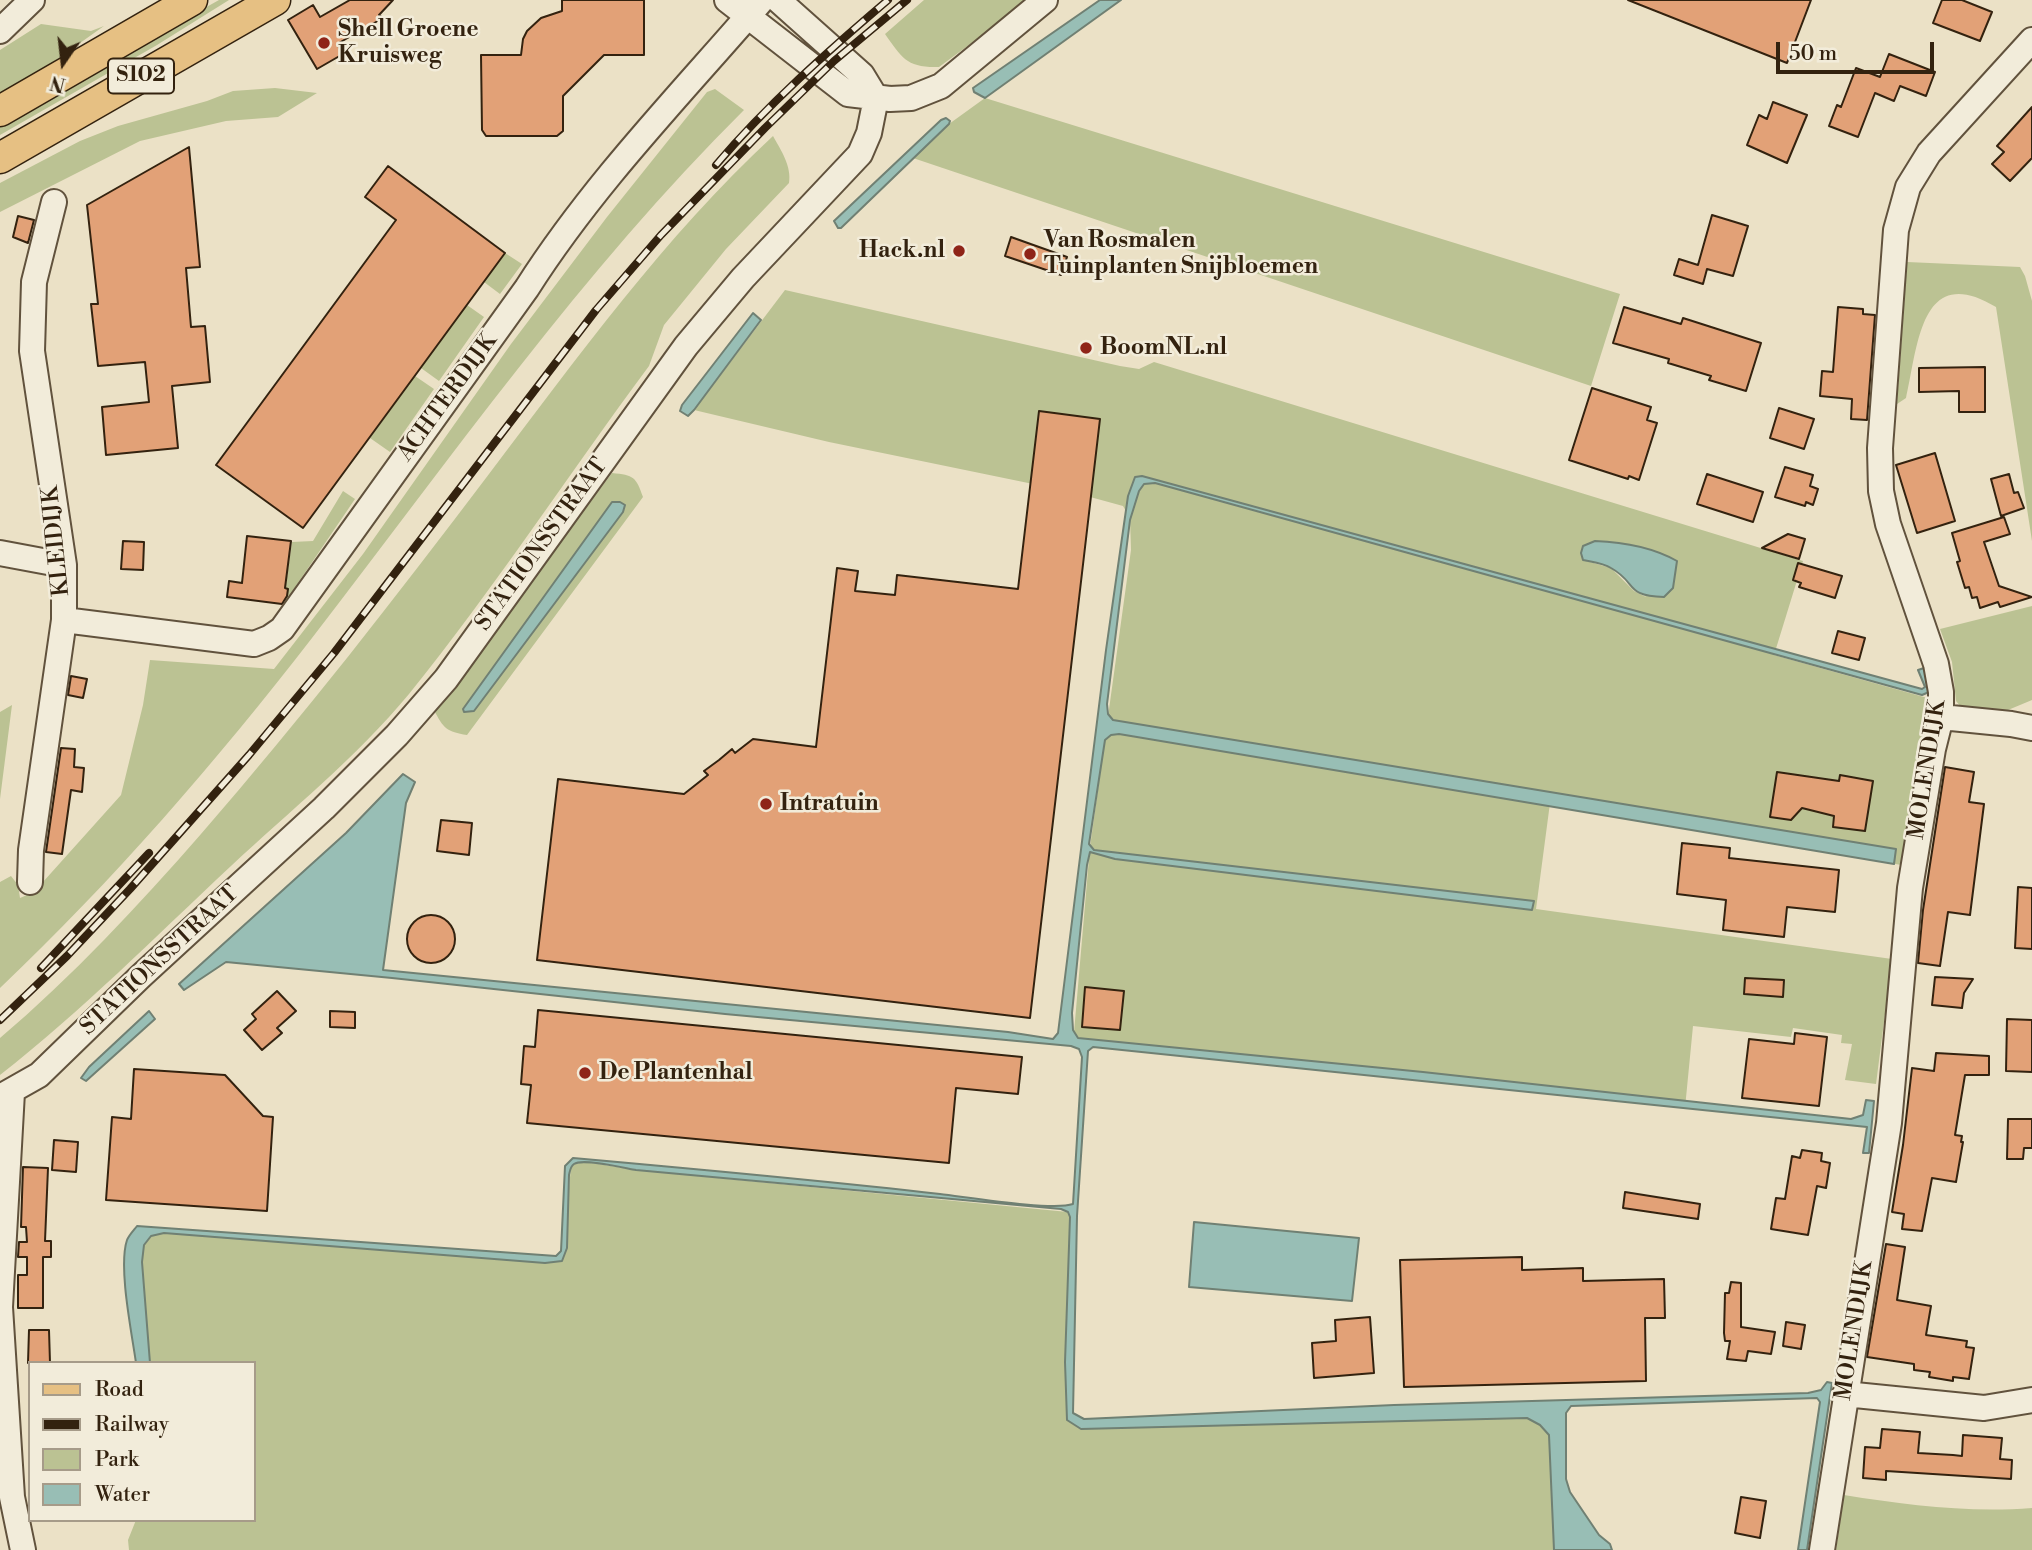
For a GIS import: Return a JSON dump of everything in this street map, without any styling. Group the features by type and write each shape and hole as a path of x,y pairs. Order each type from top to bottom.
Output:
{"main road":[{"name":"S102","path":"0,111 192,0"},
{"name":"S102","path":"0,158 275,0"}],"street":[{"path":"0,31 32,0"},
{"path":"727,0 755,8 835,86 848,94 876,98 911,98 941,86 1045,0"},
{"path":"778,0 862,75 876,98"},
{"name":"ACHTERDIJK","path":"64,620 254,644 270,638 282,629 549,255 638,140 755,8"},
{"name":"MOLENDIJK","path":"1822,1550 1889,1123 1910,888 1933,749 1941,717 1941,692 1936,664 1888,524 1881,491 1880,448 1896,230 1908,187 1929,153 2032,40"},
{"name":"STATIONSSTRAAT","path":"6,1095 39,1075 141,976 324,808 397,735 446,679 686,346 743,278 860,154 869,132 876,98"},
{"name":"KLEIDIJK","path":"30,882 32,850 64,620 64,565 32,351 34,282 54,202"},
{"path":"0,553 64,565"},
{"path":"1941,717 2032,728"},
{"path":"6,1095 1,1307 12,1497 23,1550"},
{"path":"1845,1394 1984,1408 2032,1400"}],"green space":[{"path":"219,0 229,0 157,45 0,135 0,123"},
{"path":"924,0 1030,0 939,67 928,67 906,60 885,34"},
{"path":"41,24 91,31 104,26 32,77 0,95 0,50"},
{"path":"275,88 317,93 278,117 226,121 140,141 0,212 0,183 80,141 118,126 233,91"},
{"path":"715,89 744,110 628,235 573,300 312,638 201,775 83,906 0,988 0,882 11,876 18,885 20,898 34,892 121,795 143,705 150,660 274,669 363,554 511,344 607,217 707,92"},
{"path":"985,98 1620,294 1591,386 913,158 949,124"},
{"path":"773,136 787,165 789,183 726,249 664,325 649,366 471,614 409,694 323,783 89,999 0,1075 0,1038 104,940 239,790 384,611 659,256 733,175"},
{"path":"505,253 522,264 500,294 484,282"},
{"path":"1907,262 2020,267 2025,276 2032,301 2032,541 1996,307 1971,296 1952,295 1937,302 1927,316 1920,335 1906,398 1897,404"},
{"path":"785,290 1120,366 1139,369 1154,362 1803,561 1774,655 1931,699 1907,866 1550,803 1536,909 1892,959 1876,1084 1845,1080 1852,1044 1841,1043 1842,1035 1793,1028 1791,1037 1693,1026 1685,1108 1073,1044 1090,847 1131,550 1130,518 1123,506 1072,492 829,442 694,410","holes":["1595,541 1646,597 1634,591 1611,568 1583,560 1587,545"]},
{"path":"467,305 484,317 439,381 421,368"},
{"path":"415,376 434,389 390,452 370,438"},
{"path":"612,473 633,478 643,497 467,735 446,728 434,710"},
{"path":"343,491 355,499 283,605 292,542 313,541"},
{"path":"2032,606 2032,700 2008,710 1962,708 1956,701 1952,662 1940,629"},
{"path":"12,705 0,799 0,712"},
{"path":"586,1162 636,1170 1068,1212 1067,1419 1081,1429 1527,1418 1549,1434 1554,1550 129,1550 128,1540 135,1522 256,1522 256,1361 150,1361 142,1262 144,1245 151,1236 164,1233 545,1263 562,1261 571,1167"},
{"path":"1844,1495 1938,1507 2032,1508 2032,1550 1836,1550"}],"water":[{"path":"1100,0 1121,0 985,98 974,92 973,88"},
{"path":"946,118 950,121 949,124 838,228 834,221"},
{"path":"753,313 761,320 694,410 688,416 680,411 682,405"},
{"path":"1142,476 1922,689 1925,687 1918,670 1924,668 1930,686 1929,692 1922,695 1155,483 1144,484 1139,491 1130,520 1107,704 1108,714 1113,720 1896,849 1894,864 1119,734 1111,735 1105,740 1089,844 1094,850 1534,901 1532,910 1115,859 1090,852 1072,1013 1073,1030 1078,1038 1423,1072 1851,1119 1863,1115 1866,1100 1874,1101 1869,1153 1863,1153 1867,1127 1093,1047 1088,1051 1077,1216 1073,1413 1084,1419 1394,1405 1808,1393 1821,1390 1827,1382 1832,1383 1807,1550 1798,1550 1820,1402 1817,1398 1571,1406 1566,1413 1566,1479 1570,1492 1612,1550 1554,1550 1549,1435 1540,1425 1527,1418 1081,1429 1067,1420 1065,1362 1070,1217 1068,1212 1061,1209 636,1170 579,1162 572,1166 569,1175 567,1248 562,1261 545,1263 164,1233 151,1236 144,1245 142,1262 150,1361 136,1361 124,1267 127,1240 137,1226 556,1256 561,1251 565,1166 573,1158 848,1184 1029,1205 1073,1204 1082,1057 1079,1049 1071,1046 725,1014 226,962 184,990 179,984 346,833 403,774 415,782 406,803 383,970 1008,1032 1053,1039 1058,1033 1128,496 1135,477"},
{"path":"612,502 625,505 623,512 474,711 464,712 463,709"},
{"path":"1595,541 1637,546 1677,561 1673,588 1664,597 1643,594 1611,568 1583,560 1583,546"},
{"path":"149,1011 155,1019 86,1081 81,1078 89,1067"},
{"path":"1194,1222 1359,1238 1352,1301 1189,1287"}],"building":[{"path":"350,0 393,0 379,15 383,18 337,44 343,54 317,69 288,20 313,5 320,17"},
{"path":"562,0 644,0 644,55 604,55 563,96 563,131 557,136 486,136 482,130 481,55 521,55 527,31 541,18 562,11"},
{"path":"1628,0 1811,0 1787,63"},
{"path":"1942,0 1962,0 1992,12 1980,41 1933,23"},
{"path":"1889,54 1935,72 1926,96 1900,86 1894,101 1875,93 1858,137 1829,126 1837,105 1841,107 1856,68 1880,77"},
{"path":"1773,102 1807,115 1787,163 1747,145 1759,115 1767,119"},
{"path":"2032,107 2032,158 2010,181 1992,164 2004,152 1997,146"},
{"path":"189,147 200,267 186,268 191,327 205,326 210,382 172,386 178,448 106,455 102,407 149,402 145,362 98,366 91,304 98,304 87,205"},
{"path":"388,166 505,253 303,528 216,465 396,220 365,197"},
{"path":"1712,215 1748,226 1733,276 1707,269 1703,284 1674,275 1679,259 1698,265"},
{"path":"18,216 34,220 28,243 13,237"},
{"path":"1011,237 1067,257 1061,275 1005,256"},
{"path":"1624,307 1681,324 1683,318 1761,343 1746,391 1709,380 1711,376 1668,363 1669,359 1613,343"},
{"path":"1838,307 1863,309 1863,314 1875,315 1867,420 1851,419 1852,399 1820,396 1822,371 1833,372"},
{"path":"1985,367 1985,412 1959,412 1959,391 1919,392 1919,368"},
{"path":"1592,388 1651,407 1647,420 1657,423 1639,480 1569,460"},
{"path":"1779,408 1814,419 1804,449 1770,438"},
{"path":"1039,411 1100,419 1030,1018 537,960 558,779 684,794 708,775 704,771 732,749 735,753 753,739 816,747 837,568 858,571 855,591 895,595 897,575 1018,589"},
{"path":"1935,453 1955,521 1917,533 1896,465"},
{"path":"1785,467 1813,475 1810,486 1818,489 1813,505 1806,502 1805,506 1775,497"},
{"path":"1707,474 1763,492 1753,522 1697,504"},
{"path":"2009,474 2014,493 2018,492 2024,508 2001,516 1991,479"},
{"path":"2004,517 2010,534 1984,542 1999,586 2032,597 2000,607 1998,602 1980,608 1977,597 1972,598 1969,587 1965,588 1952,533"},
{"path":"1788,534 1805,539 1799,559 1762,548"},
{"path":"247,536 291,541 285,588 288,589 287,596 282,604 227,597 229,581 242,583"},
{"path":"123,541 144,542 143,570 121,569"},
{"path":"1798,563 1842,576 1835,598 1799,587 1801,583 1793,580"},
{"path":"1838,631 1865,638 1859,660 1832,653"},
{"path":"71,676 87,679 83,698 68,695"},
{"path":"61,748 75,749 74,767 84,768 82,792 71,790 62,854 46,852"},
{"path":"1945,767 1974,772 1969,802 1984,804 1970,915 1948,912 1940,966 1918,963 1923,910"},
{"path":"1777,772 1839,781 1840,775 1873,781 1865,831 1833,827 1834,816 1802,808 1791,820 1770,817"},
{"path":"441,820 472,823 469,855 437,851"},
{"path":"1682,843 1730,848 1729,858 1839,870 1835,912 1787,907 1784,937 1723,930 1726,900 1677,894"},
{"path":"2018,887 2032,888 2032,949 2015,948"},
{"path":"431,915 448,922 455,939 448,956 431,963 414,956 407,939 414,922"},
{"path":"1935,977 1973,979 1964,993 1962,1008 1932,1005"},
{"path":"1745,978 1784,980 1783,997 1744,994"},
{"path":"1085,987 1124,991 1120,1030 1082,1027"},
{"path":"277,991 296,1011 277,1028 282,1033 262,1050 244,1030 256,1019 252,1014"},
{"path":"538,1010 1022,1057 1018,1094 956,1088 949,1163 527,1123 531,1085 521,1084 524,1046 535,1047"},
{"path":"330,1011 355,1012 355,1028 330,1027"},
{"path":"2007,1019 2032,1020 2032,1072 2006,1071"},
{"path":"1795,1033 1827,1037 1819,1106 1742,1098 1749,1039 1794,1044"},
{"path":"1936,1053 1989,1056 1989,1075 1965,1075 1955,1135 1962,1136 1963,1142 1956,1182 1932,1178 1922,1231 1902,1229 1904,1214 1892,1212 1912,1068 1934,1071"},
{"path":"134,1069 225,1075 263,1116 273,1117 267,1211 106,1200 112,1117 131,1119"},
{"path":"2008,1119 2032,1119 2032,1148 2024,1148 2023,1159 2007,1159"},
{"path":"54,1140 78,1142 76,1172 52,1170"},
{"path":"1802,1150 1822,1153 1821,1161 1830,1163 1826,1188 1817,1186 1808,1235 1771,1229 1776,1198 1785,1199 1792,1156 1800,1158"},
{"path":"23,1167 48,1168 45,1241 51,1241 51,1257 43,1257 43,1308 18,1308 18,1275 27,1275 27,1257 18,1257 19,1242 27,1242 26,1227 21,1227"},
{"path":"1625,1192 1700,1204 1698,1219 1623,1208"},
{"path":"1886,1244 1905,1247 1897,1300 1931,1306 1926,1335 1967,1341 1966,1347 1974,1348 1969,1379 1953,1377 1953,1381 1929,1377 1930,1372 1914,1370 1914,1364 1867,1357"},
{"path":"1522,1257 1522,1270 1583,1268 1583,1281 1664,1279 1665,1318 1645,1318 1646,1381 1404,1387 1400,1260"},
{"path":"1731,1282 1741,1283 1741,1327 1775,1332 1771,1354 1748,1351 1746,1361 1727,1359 1730,1341 1725,1341 1724,1333 1725,1293 1729,1293"},
{"path":"1370,1317 1374,1373 1314,1378 1312,1343 1336,1341 1335,1320"},
{"path":"1786,1322 1805,1325 1801,1349 1783,1346"},
{"path":"29,1330 49,1330 50,1361 28,1361"},
{"path":"1882,1429 1920,1432 1918,1453 1962,1456 1963,1435 2002,1438 2000,1459 2012,1460 2011,1479 1886,1471 1886,1480 1863,1478 1865,1447 1880,1448"},
{"path":"1741,1497 1766,1501 1760,1538 1735,1533"}],"railway":[{"path":"716,165 799,79 888,0"},
{"path":"0,1020 67,956 130,889 249,755 334,653 596,310 661,235 834,61 907,0"},
{"path":"41,968 149,853"}],"place":[{"name":"Shell Groene Kruisweg","path":"324,43"},
{"name":"Hack.nl","path":"959,251"},
{"name":"Van Rosmalen Tuinplanten Snijbloemen","path":"1030,254"},
{"name":"BoomNL.nl","path":"1086,348"},
{"name":"Intratuin","path":"766,804"},
{"name":"De Plantenhal","path":"585,1073"}]}
